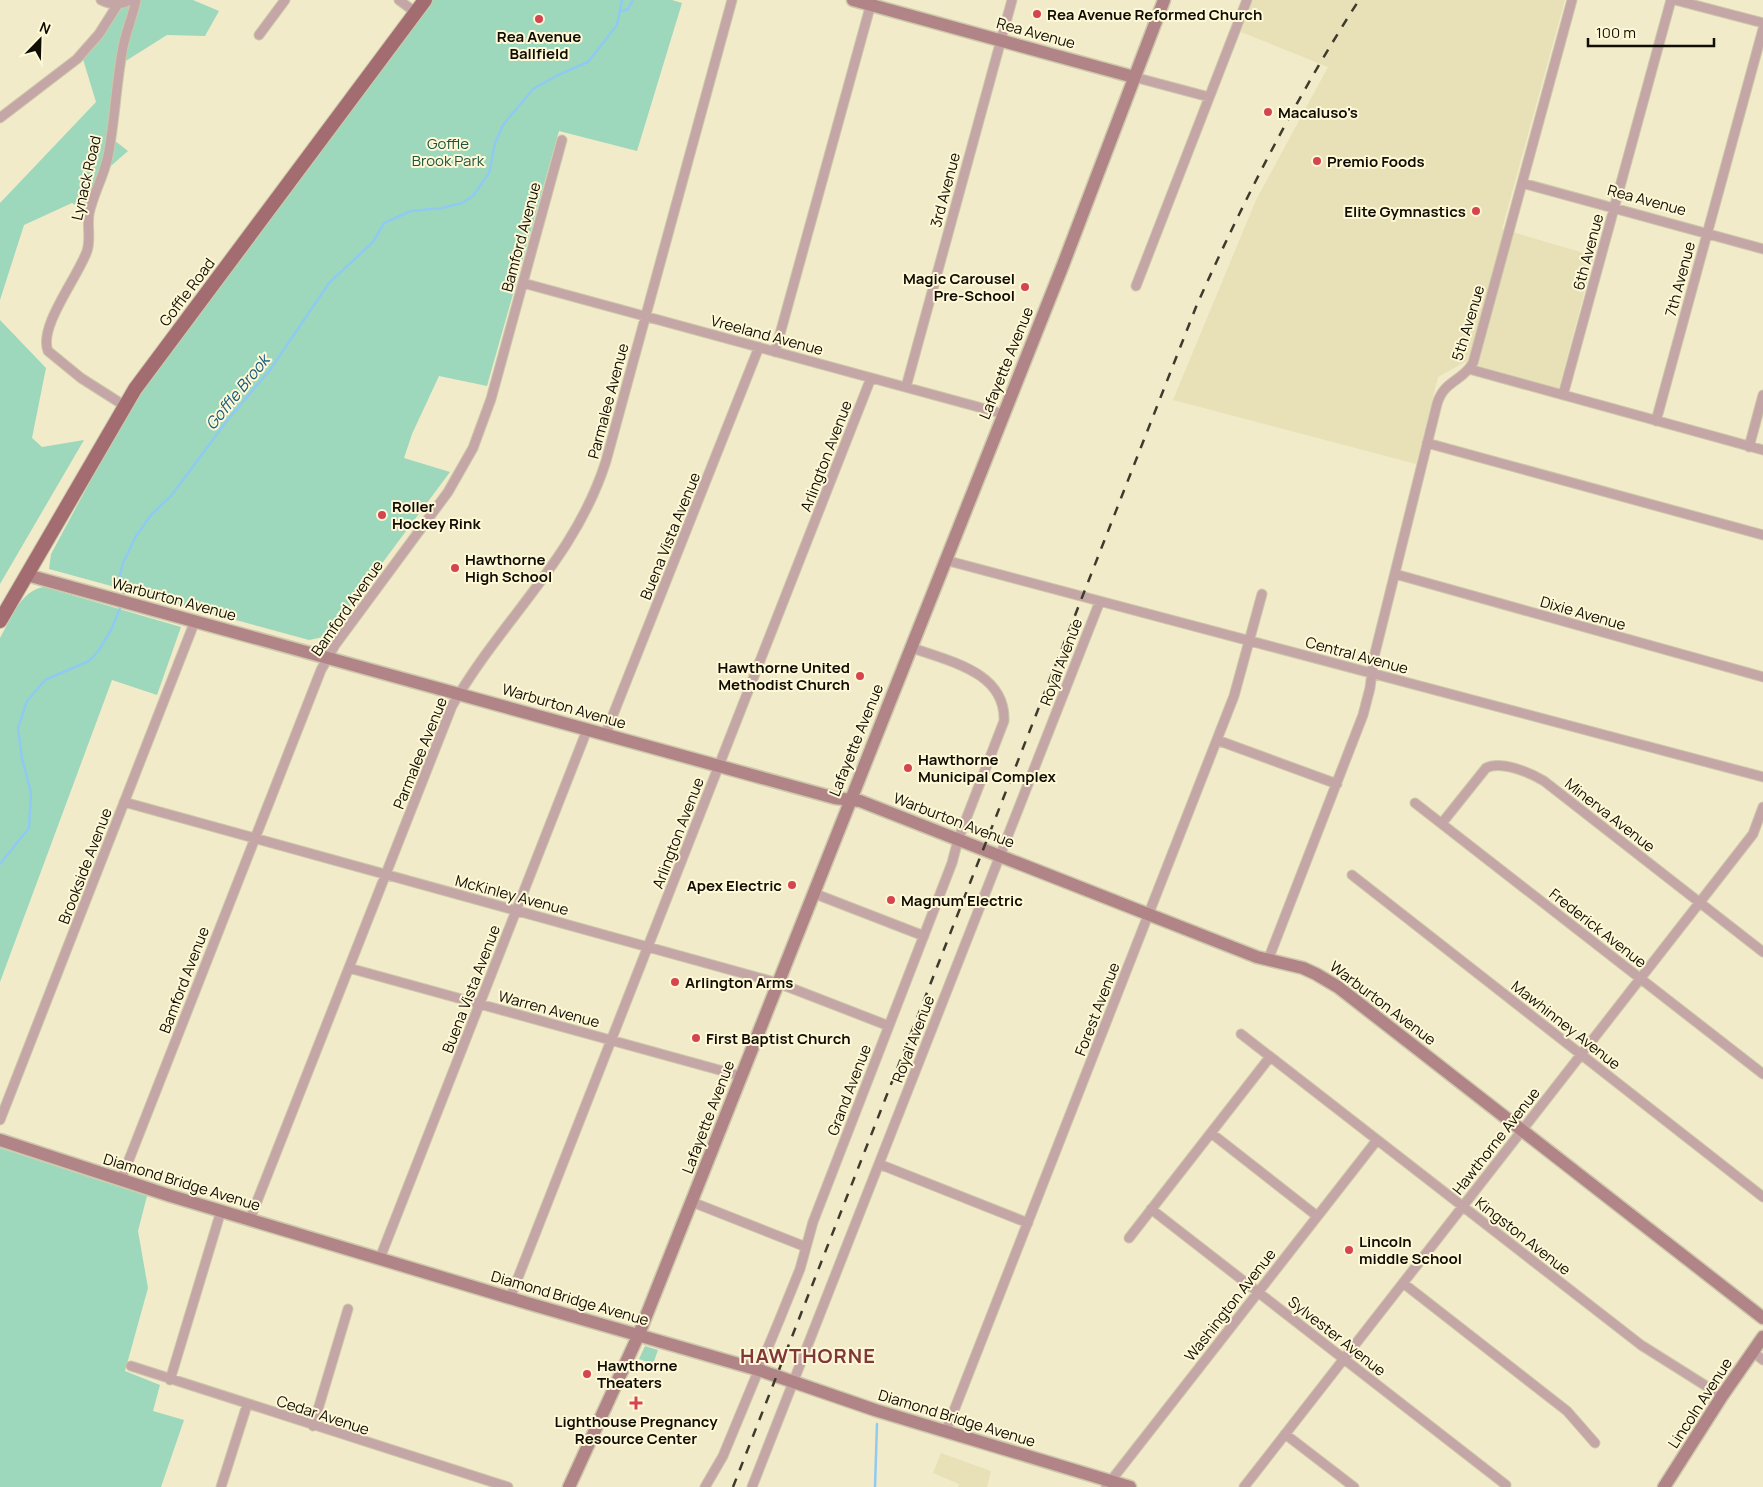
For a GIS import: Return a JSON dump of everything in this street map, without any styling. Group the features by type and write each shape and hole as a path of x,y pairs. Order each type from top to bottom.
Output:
{"main road":[{"name":"Goffle Road","path":"0,621 124,406 425,0"}],"street":[{"path":"101,0 118,4 130,0"},
{"name":"Lynack Road","path":"124,406 81,378 48,351 46,338 51,322 82,264 89,244 88,226 90,212 108,157 115,118 122,48 136,0"},
{"path":"259,35 285,0"},
{"path":"398,0 415,12"},
{"name":"Parmalee Avenue","path":"250,1220 458,694 560,556 586,514 606,462 732,0"},
{"name":"Rea Avenue","path":"853,0 871,2 1209,97"},
{"name":"3rd Avenue","path":"906,387 1012,0"},
{"name":"Lafayette Avenue","path":"569,1487 639,1334 692,1202 910,647 1004,414 1164,0"},
{"path":"1136,286 1248,0"},
{"name":"5th Avenue","path":"1268,960 1363,715 1374,657 1427,443 1442,391 1469,369 1572,0"},
{"name":"6th Avenue","path":"1563,395 1671,0"},
{"path":"1675,0 1763,23"},
{"path":"776,352 871,2"},
{"path":"0,118 76,60 99,34 118,4"},
{"name":"7th Avenue","path":"1656,421 1763,29"},
{"name":"Bamford Avenue","path":"121,1180 327,658 448,492 466,463 486,415 562,140"},
{"name":"Rea Avenue","path":"1522,183 1763,248"},
{"name":"Vreeland Avenue","path":"523,283 1004,414"},
{"name":"Buena Vista Avenue","path":"606,735 759,347"},
{"path":"1469,369 1763,450"},
{"name":"Arlington Avenue","path":"510,1298 871,378"},
{"path":"1749,447 1763,395"},
{"path":"1427,443 1763,535"},
{"name":"Central Avenue","path":"945,560 1763,777"},
{"name":"Dixie Avenue","path":"1395,574 1763,677"},
{"name":"Warburton Avenue","path":"27,575 835,798 860,801 1268,960 1303,968 1327,980 1763,1318"},
{"name":"Forest Avenue","path":"946,1431 1239,683 1262,594"},
{"name":"Royal Avenue","path":"752,1487 1100,601"},
{"name":"Brookside Avenue","path":"0,1120 195,621"},
{"name":"Grand Avenue","path":"705,1487 724,1456 800,1269 813,1222 952,863 958,840 1002,726 1004,715 999,699 990,682 984,677 910,647"},
{"name":"Buena Vista Avenue","path":"380,1258 587,730"},
{"path":"1217,740 1337,784"},
{"name":"Minerva Avenue","path":"1442,823 1483,771 1490,766 1500,766 1532,774 1544,781 1763,952"},
{"name":"McKinley Avenue","path":"124,802 778,983 889,1026"},
{"name":"Frederick Avenue","path":"1416,803 1763,1074"},
{"name":"Hawthorne Avenue","path":"1244,1487 1760,827 1763,807"},
{"name":"Mawhinney Avenue","path":"1352,875 1763,1197"},
{"path":"813,893 924,936"},
{"name":"Warren Avenue","path":"349,968 741,1076"},
{"name":"Kingston Avenue","path":"1241,1034 1647,1350 1722,1396"},
{"path":"1129,1238 1270,1057"},
{"path":"1211,1133 1317,1216"},
{"name":"Diamond Bridge Avenue","path":"0,1140 250,1220 759,1370 1108,1484 1130,1487"},
{"name":"Washington Avenue","path":"1108,1484 1377,1140"},
{"path":"879,1164 1028,1223"},
{"path":"692,1202 806,1247"},
{"name":"Sylvester Avenue","path":"1152,1208 1506,1485"},
{"path":"170,1380 221,1211"},
{"path":"1403,1283 1567,1411 1595,1443"},
{"path":"313,1426 348,1309"},
{"name":"Lincoln Avenue","path":"1664,1487 1722,1396 1758,1356 1763,1338"},
{"name":"Cedar Avenue","path":"131,1366 247,1405 508,1487"},
{"path":"221,1487 247,1405"},
{"path":"1285,1434 1354,1487"}],"shaded area":[{"path":"1253,0 1565,0 1502,229 1594,256 1559,388 1465,362 1438,377 1416,464 1173,400 1256,200 1328,67 1241,32"},
{"path":"941,1453 991,1471 987,1487 958,1487 959,1484 933,1473"}],"green space":[{"path":"128,0 193,0 219,11 205,36 167,35 121,64 110,137 128,151 104,172 92,215 72,203 24,225 0,300 0,203 96,102 82,56"},
{"name":"Goffle Brook Park","path":"433,0 672,0 682,3 637,151 559,131 487,386 439,376 412,434 404,458 450,472 328,636 309,640 49,569 51,554 114,437 145,386"},
{"path":"0,320 46,368 32,438 42,447 84,440 0,584"},
{"path":"44,587 181,627 157,695 112,680 0,982 0,638 23,599 36,589"},
{"path":"0,1148 147,1196 138,1231 148,1288 125,1371 160,1385 153,1411 184,1420 161,1487 0,1487"},
{"path":"645,1346 658,1350 653,1364 639,1359"}],"waterway":[{"name":"Goffle Brook","path":"123,598 125,588 120,575 123,563 136,536 151,515 171,496 226,422 270,370 329,283 373,242 384,223 411,211 442,208 462,203 473,196 489,173 495,143 503,125 533,89 558,75 588,62 617,25 622,0"},
{"name":"Goffle Brook","path":"620,12 628,9 633,0"},
{"name":"Goffle Brook","path":"0,864 29,828 31,792 22,759 18,728 27,701 45,680 89,661 99,650 111,630 121,606"},
{"path":"875,1487 877,1424"}],"railway":[{"path":"733,1487 1196,307 1232,228 1292,112 1359,0"}],"place":[{"name":"Rea Avenue Reformed Church","path":"1037,14"},
{"name":"Rea Avenue Ballfield","path":"539,19"},
{"name":"Macaluso's","path":"1268,112"},
{"name":"Premio Foods","path":"1317,161"},
{"name":"Elite Gymnastics","path":"1476,211"},
{"name":"Magic Carousel Pre-School","path":"1025,287"},
{"name":"Roller Hockey Rink","path":"382,515"},
{"name":"Hawthorne High School","path":"455,568"},
{"name":"Hawthorne United Methodist Church","path":"860,676"},
{"name":"Hawthorne Municipal Complex","path":"908,768"},
{"name":"Apex Electric","path":"792,885"},
{"name":"Magnum Electric","path":"891,900"},
{"name":"Arlington Arms","path":"675,982"},
{"name":"First Baptist Church","path":"696,1038"},
{"name":"Lincoln middle School","path":"1349,1250"},
{"name":"Hawthorne Theaters","path":"587,1374"},
{"name":"Lighthouse Pregnancy Resource Center","path":"636,1403"}],"district":[{"name":"HAWTHORNE","path":"808,1355"}]}
